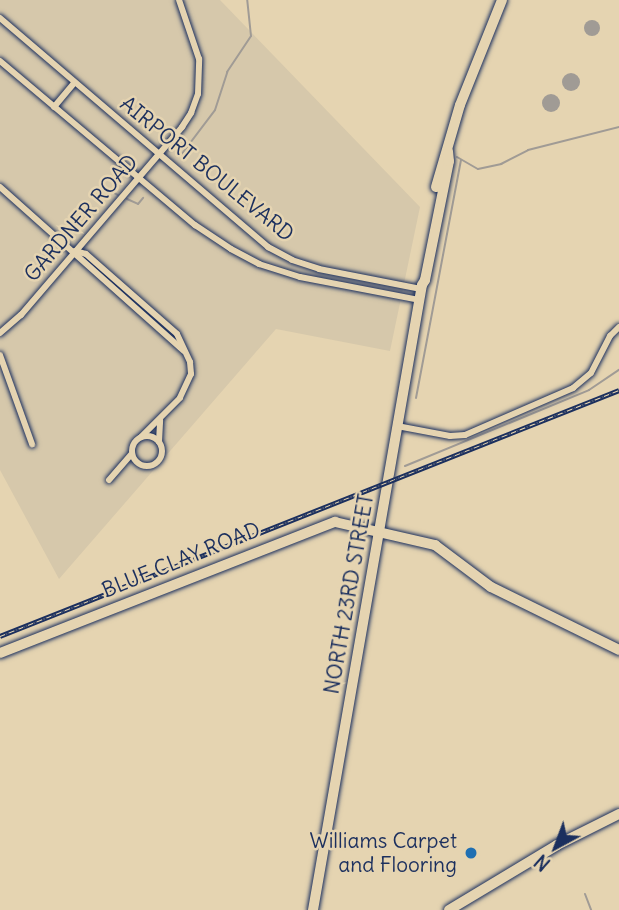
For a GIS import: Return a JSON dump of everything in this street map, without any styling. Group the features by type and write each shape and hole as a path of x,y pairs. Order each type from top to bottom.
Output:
{"main road":[{"name":"NORTH 23RD STREET","path":"313,910 421,291 421,268 438,177 460,105 502,0"},
{"name":"BLUE CLAY ROAD","path":"0,653 320,525 341,522 435,545 491,587 619,650"},
{"path":"449,910 569,839 619,814"}],"street":[{"name":"GARDNER ROAD","path":"0,333 21,314 159,155 191,113 201,76 196,49 179,0"},
{"name":"AIRPORT BOULEVARD","path":"0,18 253,234 292,261 334,273 421,291"},
{"name":"AIRPORT BOULEVARD","path":"0,61 195,225 259,264 312,280 421,291"},
{"path":"54,107 74,83"},
{"path":"0,187 187,353 191,374 186,388 160,420 134,444 132,454 109,480"},
{"path":"397,426 450,436 465,435 573,388 591,373 610,337 619,327"},
{"path":"0,355 32,444"},
{"path":"132,454 138,463 151,465 161,455 160,420"},
{"path":"141,438 150,437 159,442"}],"shaded area":[{"path":"0,0 220,0 420,207 390,351 276,329 59,579 0,470"},
{"path":"592,20 598,22 598,34 592,36 586,34 584,28 586,22"},
{"path":"567,73 575,73 580,82 578,89 567,91 562,86 562,78"},
{"path":"551,94 557,97 560,103 557,109 551,112 545,109 542,103 545,97"}],"waterway":[{"path":"181,155 215,110 227,72 251,36 247,0"},
{"path":"457,157 478,169 501,164 528,150 619,127"},
{"path":"416,398 461,160"},
{"path":"101,186 118,195"},
{"path":"127,199 138,204 143,198"},
{"path":"405,466 589,390 619,370"},
{"path":"585,894 591,910"}],"railway":[{"path":"0,636 619,390"}],"place":[{"name":"Williams Carpet and Flooring","path":"471,853"}]}
